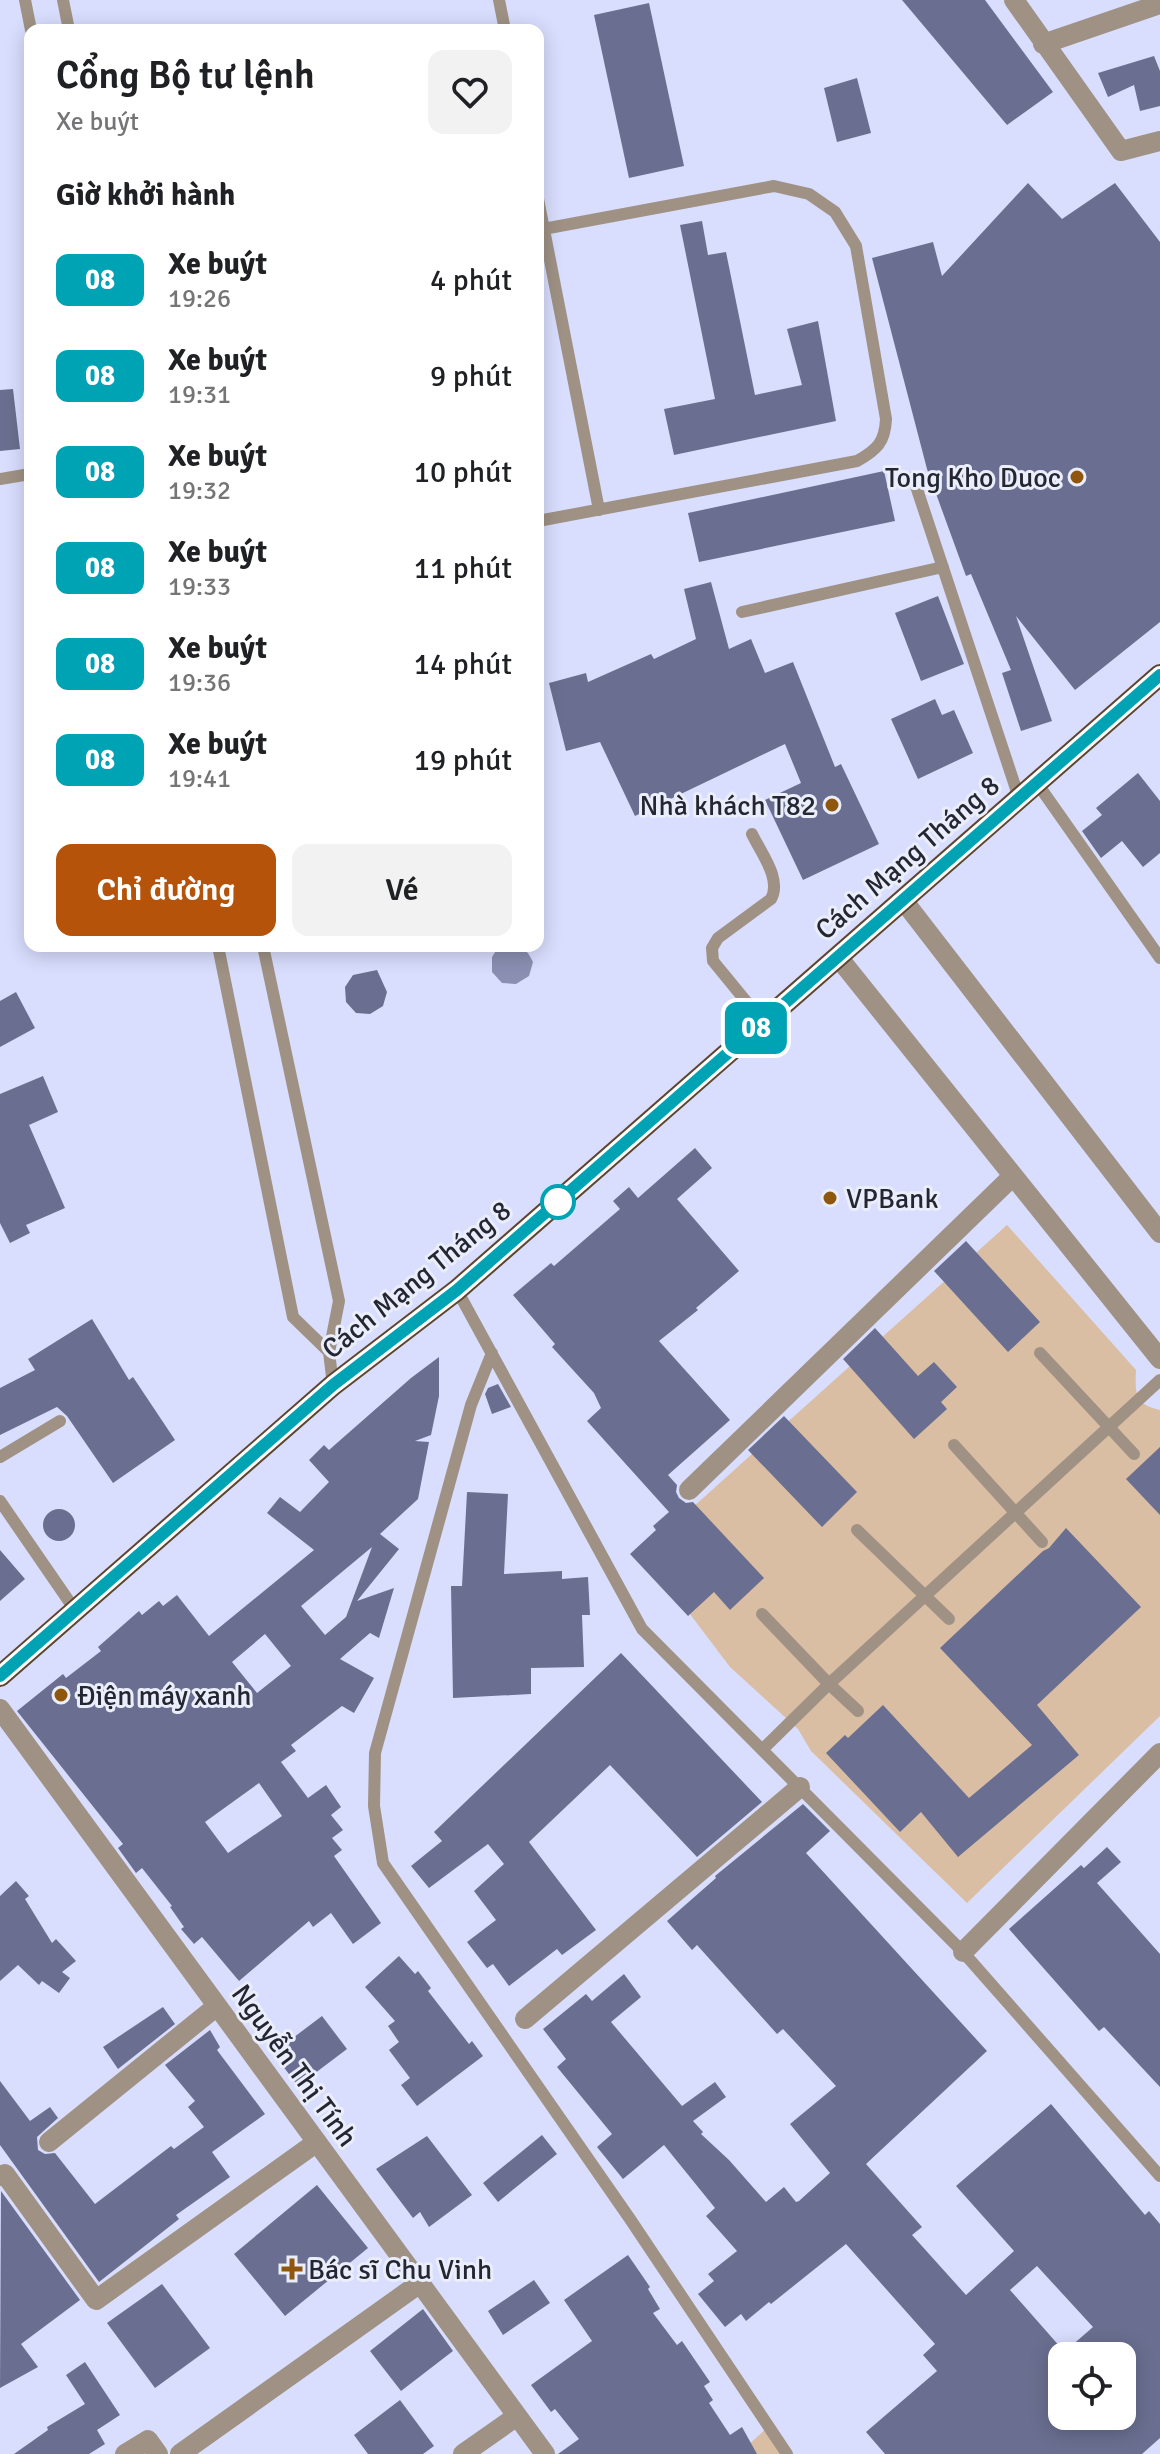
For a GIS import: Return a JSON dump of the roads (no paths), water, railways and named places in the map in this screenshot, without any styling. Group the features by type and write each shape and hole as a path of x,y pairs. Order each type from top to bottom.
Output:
{"highway":[{"name":"Cách Mạng Tháng 8","path":"0,1676 333,1385 457,1290 1160,675"}],"street":[{"path":"1014,0 1121,151 1160,141"},
{"path":"1043,44 1160,4"},
{"path":"903,900 1160,1233"},
{"path":"838,957 1160,1359"},
{"path":"689,1490 1013,1176"},
{"name":"Nguyễn Thị Tính","path":"0,1709 545,2454"},
{"path":"963,1952 1160,1753"},
{"path":"525,2019 800,1787"},
{"path":"49,2142 217,2006"},
{"path":"0,2176 5,2174 96,2300 317,2142"},
{"path":"180,2454 420,2283"},
{"path":"463,2454 517,2416"},
{"path":"125,2454 148,2440 158,2454"}],"lane":[{"path":"25,0 30,24"},
{"path":"63,0 68,24"},
{"path":"499,0 504,24"},
{"path":"544,229 774,186 809,194 835,212 856,246 886,419 886,435 878,449 857,461 544,520"},
{"path":"544,244 599,510"},
{"path":"0,479 24,475"},
{"path":"913,477 1019,798"},
{"path":"742,612 943,567"},
{"path":"1037,783 1160,958"},
{"path":"752,834 776,882 775,892 771,899 718,938 712,948 713,961 763,1022"},
{"path":"219,952 293,1317 329,1352"},
{"path":"264,952 339,1301 329,1352 333,1385"},
{"path":"457,1290 642,1629 963,1952 1160,2176"},
{"path":"492,1353 471,1405 375,1753 374,1806 383,1863 630,2219 787,2454"},
{"path":"1040,1353 1134,1454"},
{"path":"762,1750 829,1684 1160,1380"},
{"path":"0,1457 60,1421"},
{"path":"954,1445 1042,1542"},
{"path":"0,1501 75,1610"},
{"path":"857,1530 949,1619"},
{"path":"762,1614 858,1711"}],"water":[{"path":"495,952 527,952 533,962 529,976 516,984 502,983 492,972"}],"place":[{"name":"Tong Kho Duoc","path":"1077,477"},
{"name":"Nhà khách T82","path":"832,805"},
{"name":"VPBank","path":"830,1198"},
{"name":"Điện máy xanh","path":"61,1695"},
{"name":"Bác sĩ Chu Vinh","path":"292,2269"}]}
